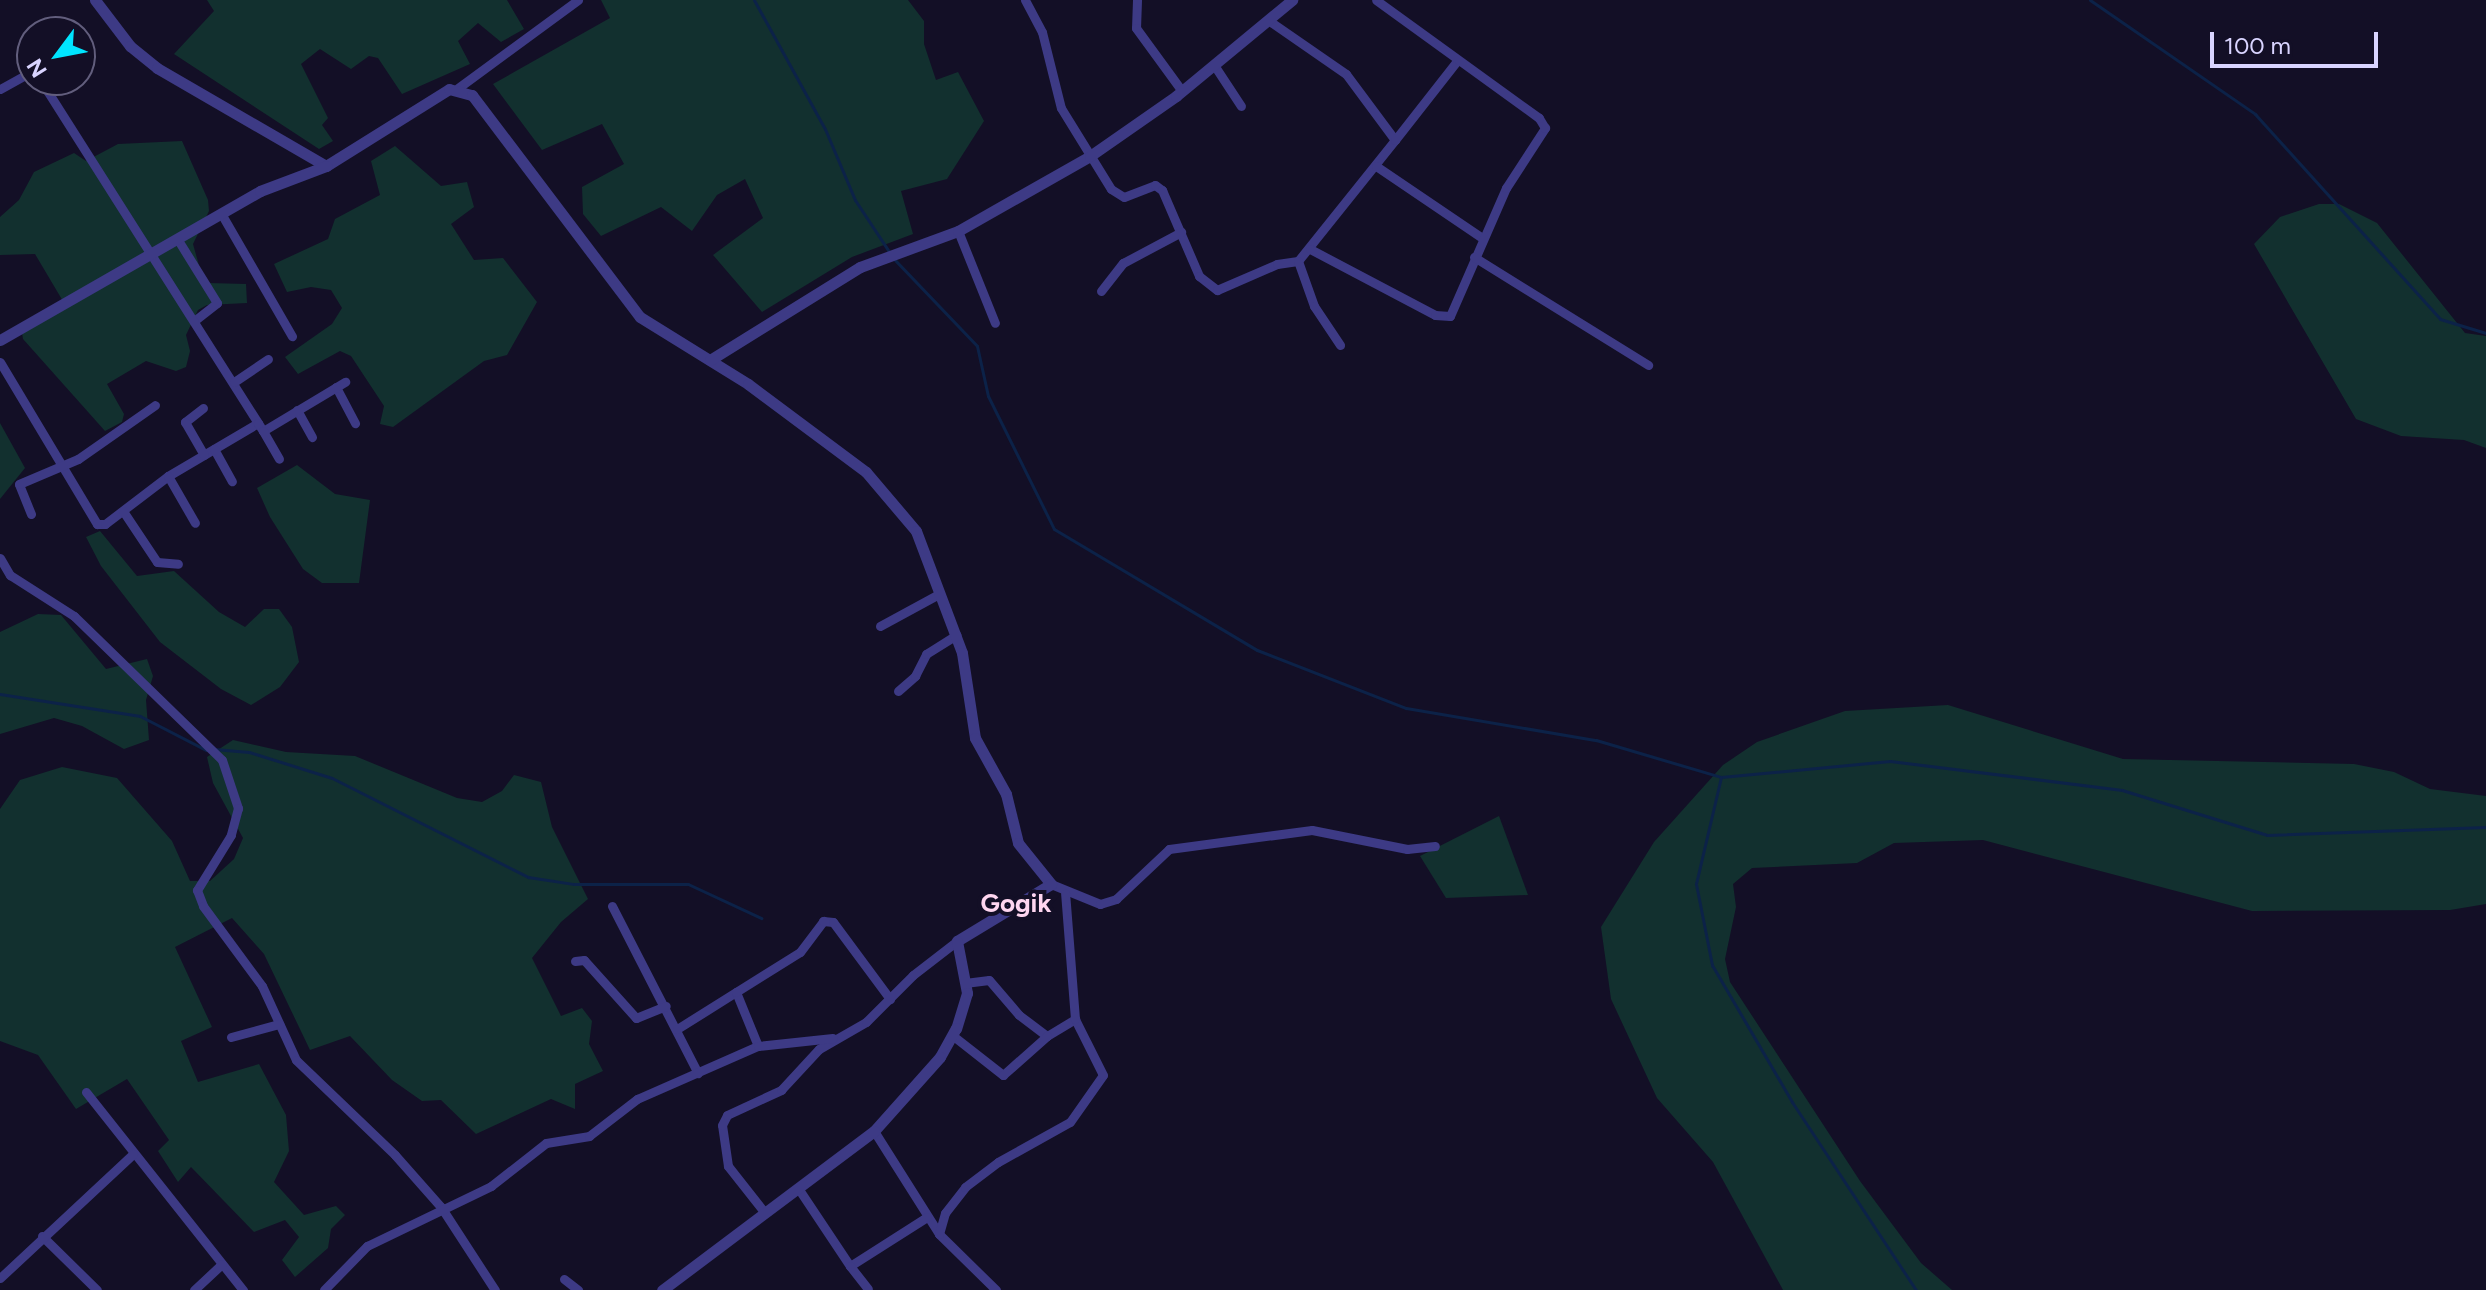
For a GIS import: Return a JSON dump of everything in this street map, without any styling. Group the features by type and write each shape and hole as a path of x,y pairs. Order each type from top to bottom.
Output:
{"street":[{"path":"95,0 130,46 157,68 326,166"},
{"path":"0,340 260,191 326,166 449,89 458,88 578,0"},
{"path":"1025,0 1042,32 1061,108 1090,156 1120,196 1159,186 1210,289 1225,289 1277,264 1298,261 1457,61"},
{"path":"1137,0 1136,28 1182,91"},
{"path":"710,360 892,252 958,231 1090,156 1182,91 1292,0"},
{"path":"1310,249 1444,318 1454,310 1481,237 1523,157 1545,128 1539,118 1376,0"},
{"path":"1268,20 1346,74 1395,140"},
{"path":"1214,65 1241,106"},
{"path":"458,88 480,101 631,308 770,400 886,492 912,522 956,635 975,738 1006,794 1018,843 1051,884 1090,903 1110,901 1169,849 1312,830 1407,849 1435,846"},
{"path":"50,96 195,320 279,459"},
{"path":"1376,166 1481,237"},
{"path":"222,215 292,336"},
{"path":"958,231 995,323"},
{"path":"1101,291 1123,263 1181,232"},
{"path":"178,240 217,303 195,320"},
{"path":"1474,257 1648,365"},
{"path":"1298,261 1314,306 1340,345"},
{"path":"234,382 268,359"},
{"path":"0,362 97,524 123,511 168,476 214,449 297,410 341,384 355,423"},
{"path":"31,514 17,485 61,468 155,405"},
{"path":"203,408 185,422 204,455"},
{"path":"297,410 312,437"},
{"path":"214,449 232,481"},
{"path":"168,476 195,523"},
{"path":"123,511 157,562 178,564"},
{"path":"0,558 10,575 74,616 216,754 238,808 231,835 197,890 199,898 262,986 305,1071 395,1155 441,1207 495,1290"},
{"path":"880,626 939,594"},
{"path":"898,691 915,676 926,654 956,635"},
{"path":"765,1213 728,1166 722,1125 727,1115 781,1090 833,1038 866,1022 957,941 1051,884"},
{"path":"939,1234 945,1213 965,1187 998,1162 1070,1122 1089,1102 1103,1075 1075,1019 1065,893"},
{"path":"612,906 698,1073"},
{"path":"677,1029 800,952 828,919 890,999"},
{"path":"662,1290 874,1131 952,1035 965,1005 965,983 957,941"},
{"path":"575,961 584,960 636,1018 666,1006"},
{"path":"965,983 989,980 1019,1015 1047,1036"},
{"path":"736,992 758,1046"},
{"path":"952,1035 1003,1075 1047,1036 1075,1019"},
{"path":"231,1037 279,1024"},
{"path":"324,1290 367,1246 506,1177 546,1143 589,1136 637,1099 758,1046 833,1038"},
{"path":"86,1092 243,1290"},
{"path":"874,1131 939,1234 996,1290"},
{"path":"0,1278 133,1154"},
{"path":"798,1188 868,1289"},
{"path":"850,1266 927,1217"},
{"path":"42,1236 97,1290"},
{"path":"194,1290 222,1264"},
{"path":"564,1279 578,1290"}],"green space":[{"path":"207,0 507,0 524,29 501,42 478,23 458,41 470,64 402,94 378,58 369,56 351,69 320,49 301,64 328,118 322,125 333,141 319,149 174,54 214,11"},
{"path":"601,0 908,0 924,21 924,44 936,80 958,72 984,121 947,179 901,191 913,234 852,257 762,312 713,255 763,218 745,179 717,195 692,231 661,207 601,236 583,214 582,187 624,164 602,124 542,150 493,84 610,18"},
{"path":"182,141 208,200 209,211 193,244 200,269 208,283 246,284 247,303 207,305 198,310 186,335 190,351 186,367 176,371 146,361 107,384 124,414 122,422 105,431 23,339 22,333 67,308 35,254 0,255 0,217 19,200 34,172 74,153 86,161 118,144"},
{"path":"395,146 441,186 467,182 474,207 451,224 474,260 503,258 537,302 507,355 484,361 393,427 380,424 384,406 351,356 340,351 298,374 285,357 332,324 342,308 331,290 311,287 287,292 274,264 328,239 335,219 380,195 371,161"},
{"path":"2319,204 2339,204 2377,223 2465,333 2486,336 2486,448 2464,440 2401,436 2356,419 2254,244 2280,217"},
{"path":"0,423 25,468 0,499"},
{"path":"297,465 335,494 370,500 359,583 322,583 303,569 270,517 257,488"},
{"path":"100,531 137,576 174,571 219,612 245,627 264,609 279,609 292,627 299,662 280,687 251,705 221,689 160,642 101,566 86,537"},
{"path":"38,614 61,615 106,669 147,659 153,676 146,700 149,740 124,749 82,726 54,718 0,734 0,632"},
{"path":"1948,705 2123,759 2354,764 2394,772 2430,789 2486,796 2486,904 2450,910 2252,911 1983,840 1894,843 1857,863 1752,868 1733,884 1736,907 1725,959 1730,982 1860,1181 1921,1263 1952,1290 1783,1290 1713,1162 1657,1098 1611,999 1601,927 1654,842 1723,765 1757,742 1845,711"},
{"path":"233,740 286,752 355,756 457,798 482,802 502,791 514,775 541,782 552,827 588,899 561,922 532,958 561,1016 582,1008 592,1021 589,1044 603,1071 575,1084 575,1109 551,1099 476,1134 441,1100 422,1101 392,1080 350,1036 310,1050 264,954 232,918 175,947 212,1027 181,1041 198,1082 259,1064 286,1115 289,1151 274,1182 304,1215 336,1206 345,1215 331,1229 328,1248 295,1277 282,1260 299,1237 285,1220 254,1232 191,1167 178,1182 158,1151 169,1140 127,1079 76,1109 38,1055 0,1041 0,809 20,780 62,767 117,778 172,841 190,881 210,881 234,859 243,838 213,783 207,757"},
{"path":"1499,816 1528,895 1446,898 1420,856"}],"waterway":[{"path":"754,0 825,129 855,200 890,253"},
{"path":"2090,0 2255,114 2440,319 2486,333"},
{"path":"894,259 977,346 988,396 1054,529 1257,650 1406,708 1596,740 1721,777 1890,761 2122,790 2267,835 2486,827"},
{"path":"0,694 140,716 206,750"},
{"path":"214,749 249,752 332,778 528,877 574,884 688,884 761,918"},
{"path":"1721,777 1696,884 1712,965 1792,1102 1916,1290"}],"district":[{"name":"Gogik","path":"1016,904"}]}
